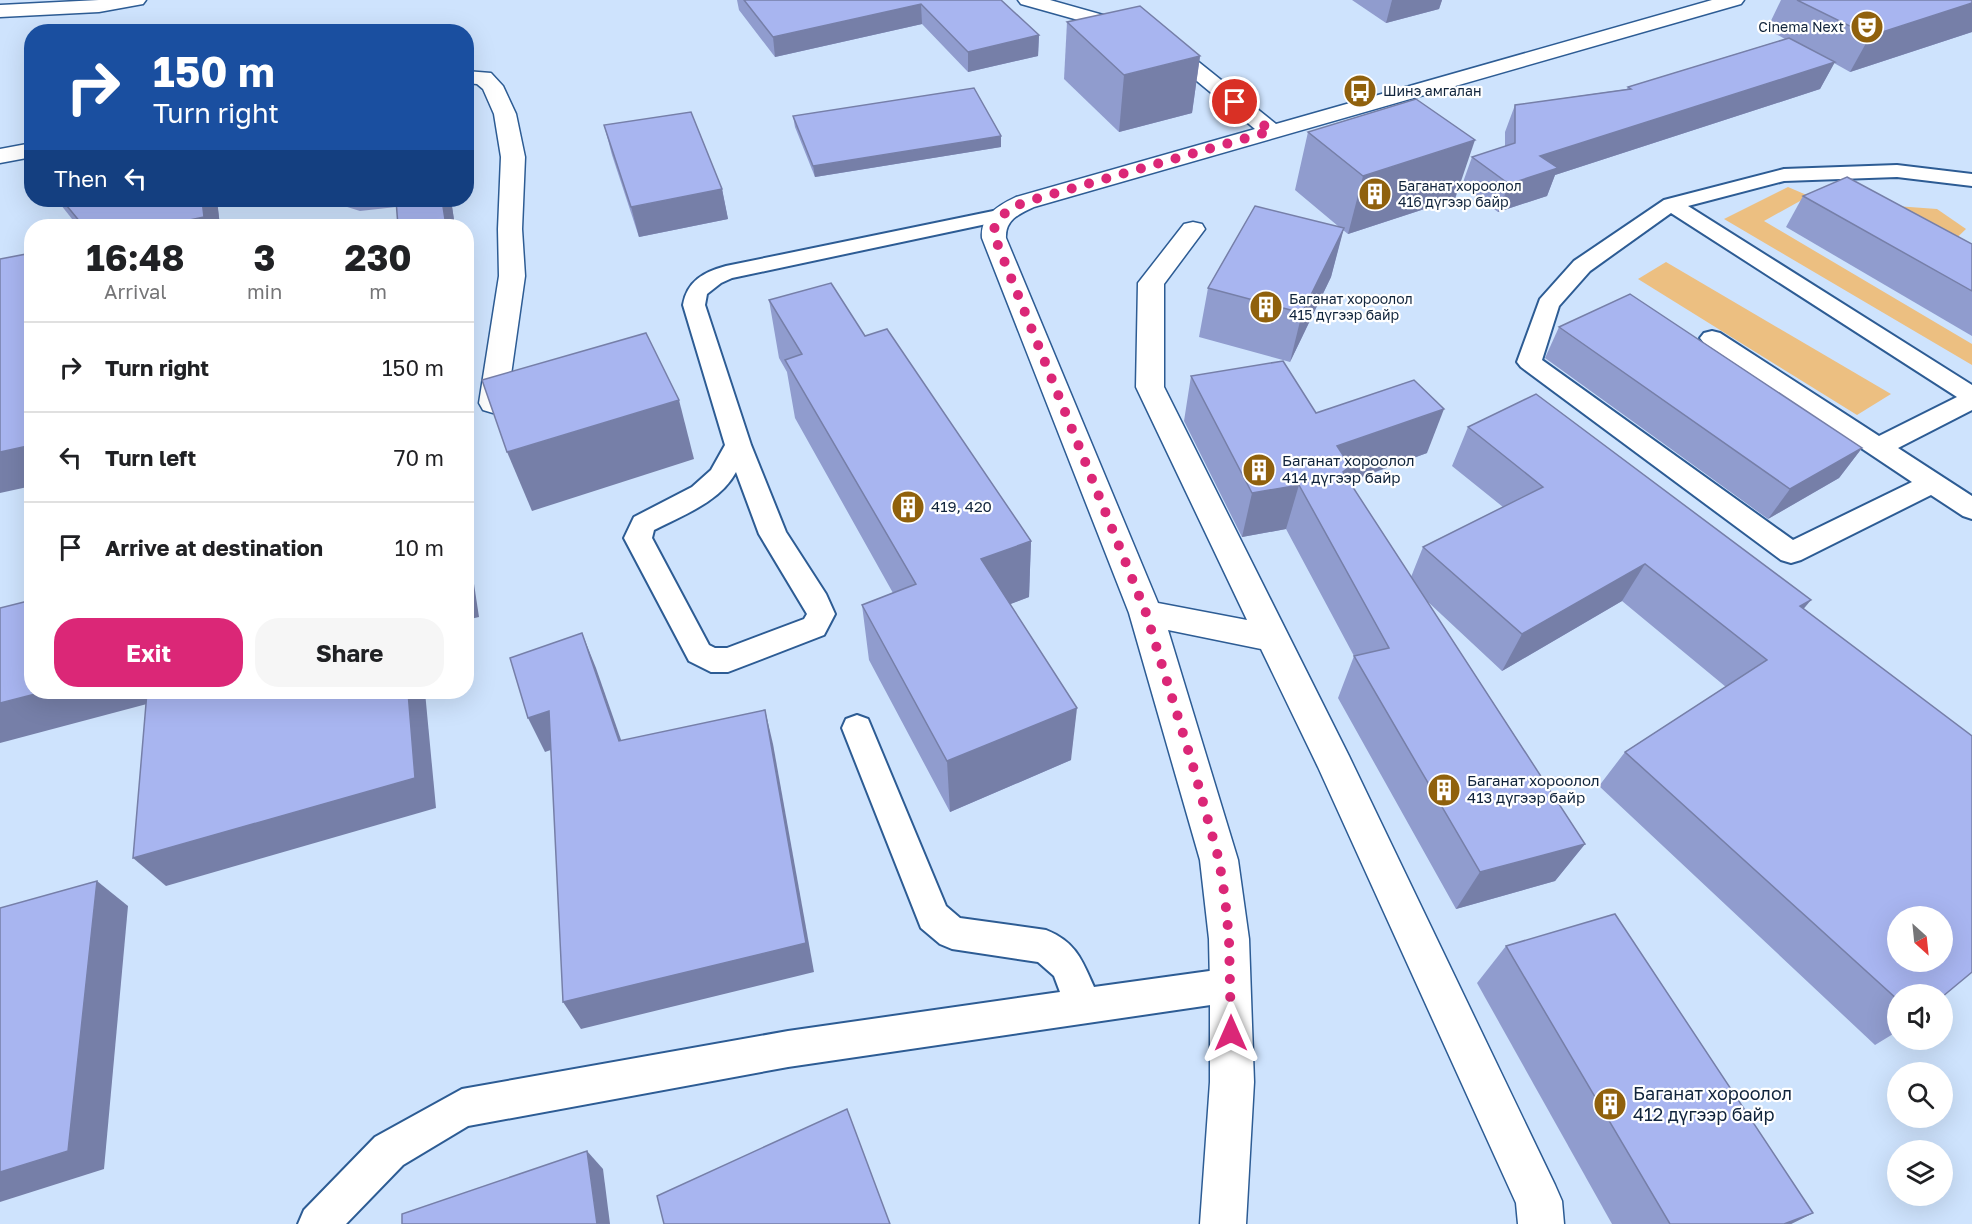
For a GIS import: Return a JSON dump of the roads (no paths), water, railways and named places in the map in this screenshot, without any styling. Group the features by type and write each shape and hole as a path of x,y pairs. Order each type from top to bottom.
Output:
{"street":[{"path":"0,11 99,6 136,0"},
{"path":"1028,0 1153,35 1271,131"},
{"path":"1223,1224 1232,1082 1231,985 1229,939 1219,860 1146,613 994,238 995,225 1003,215 1025,202 1734,0"},
{"path":"474,77 483,78 495,92 505,114 513,157 510,229 512,276 493,403"},
{"path":"0,156 24,152"},
{"path":"1193,229 1151,283 1150,387 1336,767 1539,1202 1541,1224"},
{"path":"1146,613 1272,638"}],"lane":[{"path":"1932,483 1791,553 1529,362 1548,304 1575,273 1671,204 1784,175 1898,171 1972,180"},
{"path":"1671,204 1972,398 1878,447"},
{"path":"738,445 721,476 700,494 643,524 638,538 699,652 711,660 728,660 814,627 821,614 816,602 773,534 738,445 694,305 696,292 713,278 744,269 1003,215"},
{"path":"1712,338 1972,509"},
{"path":"857,728 933,917 952,933 1046,947 1067,965 1084,1006"},
{"path":"318,1224 390,1151 462,1108 788,1048 1231,985"}],"place":[{"name":"Cinema Next","path":"1867,27"},
{"name":"Шинэ амгалан","path":"1360,91"},
{"name":"Баганат хороолол 416 дүгээр байр","path":"1375,194"},
{"name":"Баганат хороолол 415 дүгээр байр","path":"1266,307"},
{"name":"Баганат хороолол 414 дүгээр байр","path":"1259,470"},
{"name":"419, 420","path":"908,507"},
{"name":"Баганат хороолол 413 дүгээр байр","path":"1444,790"},
{"name":"Баганат хороолол 412 дүгээр байр","path":"1610,1104"}]}
